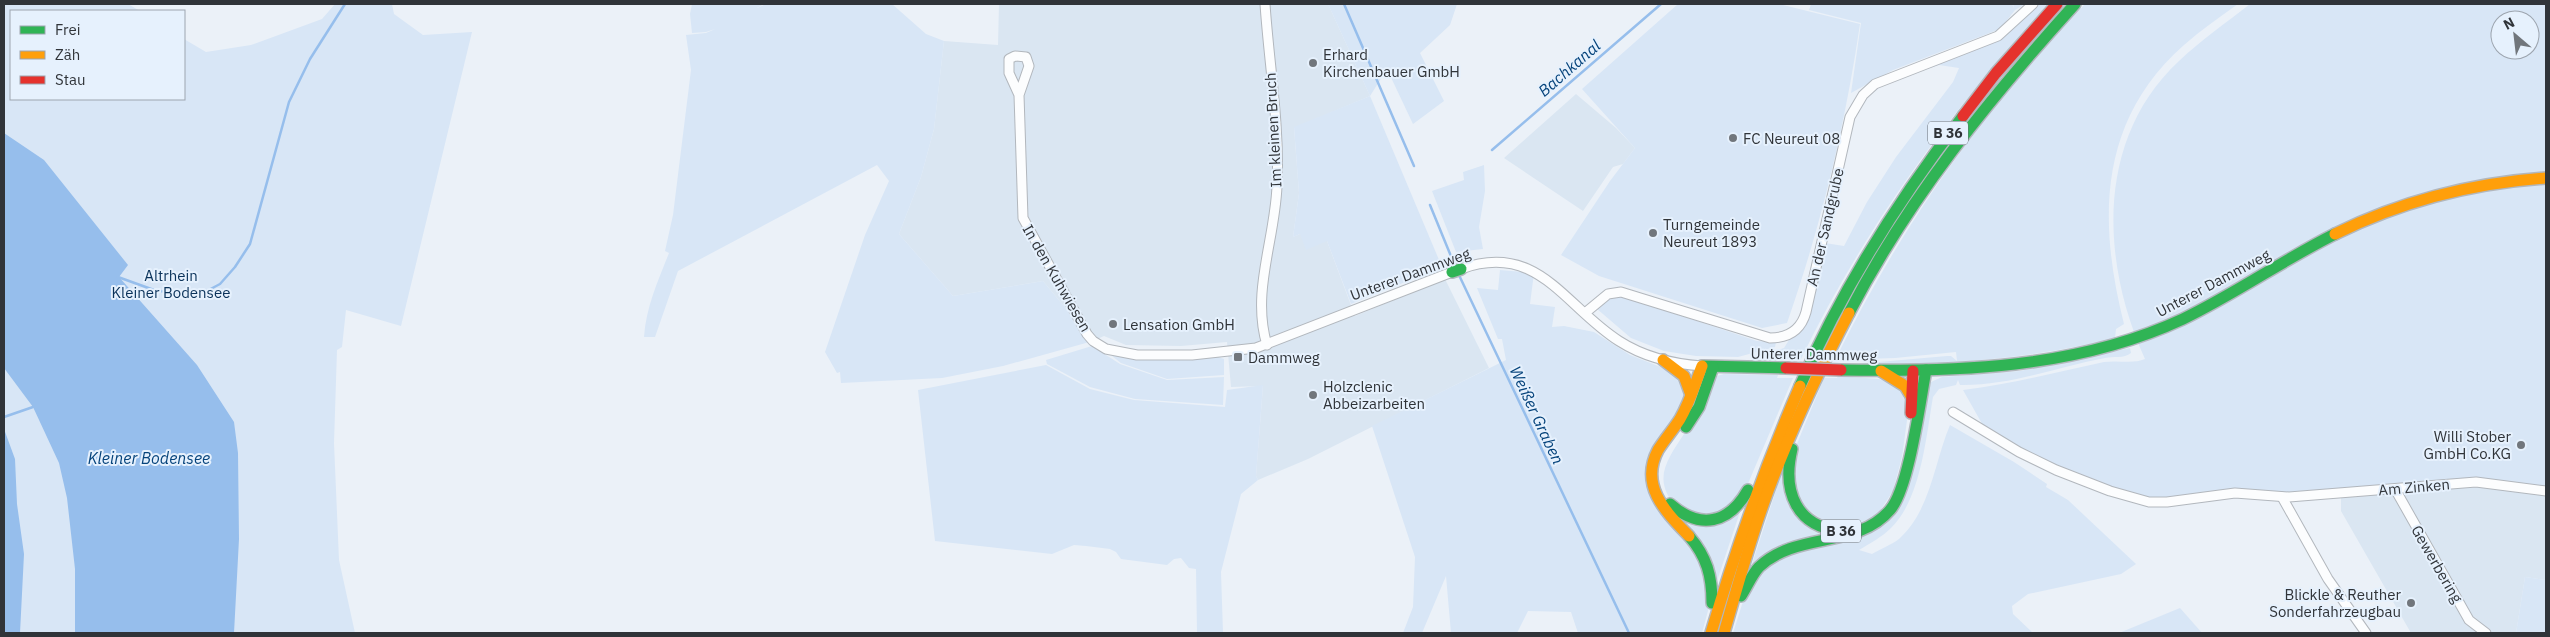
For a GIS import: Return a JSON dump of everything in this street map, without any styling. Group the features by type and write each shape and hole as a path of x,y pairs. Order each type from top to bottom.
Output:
{"main road":[{"name":"B 36","path":"1712,630 1730,566 1767,458 1790,404 1825,332 1890,218 1958,120 2057,4"},
{"name":"B 36","path":"1724,633 1756,526 1776,468 1851,308 1895,233 1929,181 2006,80 2075,4"},
{"name":"Unterer Dammweg","path":"1708,367 1913,371 2019,365 2061,358 2127,341 2196,313 2324,239 2378,214 2446,192 2472,186 2546,178"},
{"path":"1663,360 1684,376 1691,394"},
{"name":"B 36","path":"1708,367 1691,394 1680,419 1657,452 1652,466 1652,480 1656,497 1663,509 1698,544 1707,558 1714,589 1712,630"},
{"path":"1708,367 1699,407 1664,458 1660,480 1665,498 1677,511 1693,520 1708,522 1721,519 1733,512 1743,501 1757,470 1767,458"},
{"path":"1729,633 1747,583 1757,569 1771,556 1800,542 1861,532 1881,520 1893,507 1906,472 1926,370"},
{"path":"1881,371 1906,386 1911,396"},
{"name":"B 36","path":"1808,397 1806,412 1790,452 1788,487 1797,508 1808,520 1824,528 1839,531 1858,528 1873,522 1891,501 1897,487 1909,434 1913,371"}],"street":[{"name":"Im kleinen Bruch","path":"1265,4 1277,164 1276,203 1260,301 1261,326 1267,345"},
{"name":"An der Sandgrube","path":"1585,313 1608,294 1621,292 1770,338 1780,338 1793,332 1801,324 1806,312 1850,117 1863,95 1882,80 1998,36 2033,4"},
{"name":"In den Kuhwiesen","path":"1019,95 1024,222 1093,341"},
{"name":"Unterer Dammweg","path":"1093,341 1116,352 1164,356 1211,353 1267,345 1457,271 1489,262 1526,267 1554,284 1618,340 1646,355 1663,360 1708,367"},
{"name":"Am Zinken","path":"1953,412 2020,452 2056,470 2135,499 2167,502 2235,493 2282,497 2481,482 2546,491"},
{"name":"Gewerbering","path":"2395,489 2469,620 2486,633"},
{"path":"2282,497 2328,580 2366,633"}],"shaded area":[{"path":"999,4 1328,4 1370,96 1294,128 1299,193 1293,237 1300,234 1327,241 1355,316 1445,279 1489,368 1308,459 1258,480 1256,476 1263,386 1231,387 1227,342 1181,346 1126,345 1104,336 1093,341 1043,281 953,296 899,234 921,177 934,129 944,41 998,45"},
{"path":"1576,94 1616,128 1635,148 1623,164 1613,167 1583,211 1504,158"},
{"path":"2546,365 2546,580 2525,577 2516,633 2411,633 2341,511 2341,492"}],"green space":[{"name":"Altrhein Kleiner Bodensee","path":"4,4 128,4 138,10 10,10 10,100 185,100 185,40 206,52 251,45 322,19 335,4 392,4 394,14 423,35 472,32 401,326 346,310 342,347 337,350 334,443 339,560 355,633 4,633"},
{"path":"692,4 764,4 757,8 766,4 892,4 926,34 944,41 934,129 921,177 899,234 953,296 1043,281 1093,341 1003,366 942,378 841,383 840,372 837,373 825,352 865,235 889,181 877,165 678,271 655,337 644,337 650,305 669,253 665,251 673,215 691,70 686,35 706,33 715,29 692,33 690,14"},
{"path":"1328,4 1457,4 1450,25 1420,53 1444,101 1413,124 1387,69 1370,96"},
{"name":"FC Neureut 08","path":"1678,4 1779,4 1860,24 1847,100 1831,175 1811,250 1787,323 1762,328 1599,276 1561,255 1610,181 1635,148 1582,89"},
{"path":"1811,4 2012,4 2014,8 2013,4 2025,4 2015,10 2000,29 1893,70 1851,93 1861,23 1809,10"},
{"path":"2038,4 2048,4 1977,86 1912,172 1881,217 1853,263 1801,359 1752,359 1784,348 1789,340 1804,328 1808,319 1825,243 1844,246 1867,202 1896,157 1953,82 1959,68 1939,65 1899,78 2003,36"},
{"path":"2085,4 2238,4 2184,45 2156,75 2135,106 2120,140 2112,174 2109,210 2110,248 2124,324 2116,329 2115,338 2048,352 1947,363 1845,365 1947,356 1951,356 1957,361 1956,352 1895,358 1835,360 1887,264 1946,172 2012,86 2047,44"},
{"path":"2250,4 2546,4 2546,487 2476,478 2290,493 2153,498 2110,487 2088,479 1985,429 1963,390 2104,362 2145,359 2130,322 2120,282 2114,243 2114,203 2120,164 2132,127 2152,92 2187,53"},
{"path":"1370,96 1442,267 1351,304 1327,241 1306,250 1300,234 1293,237 1299,193 1294,127"},
{"path":"1484,165 1485,191 1479,227 1483,249 1456,252 1432,191 1464,180 1463,172"},
{"path":"1500,270 1534,273 1530,304 1555,307 1552,327 1564,326 1594,332 1630,355 1676,373 1688,391 1649,479 1699,550 1709,607 1702,633 1578,633 1571,612 1528,611 1517,633 1451,633 1446,576 1422,633 1403,633 1413,607 1415,557 1372,426 1506,360 1502,339 1498,339 1477,288 1498,290"},
{"path":"1619,295 1757,341 1776,342 1775,347 1738,357 1696,356 1664,351 1631,338 1596,308 1609,297"},
{"path":"1092,346 1120,364 1167,380 1224,377 1223,405 1135,399 1090,387 1047,364 1046,360"},
{"path":"2130,348 2131,353 2125,356 2105,358 1997,382 1960,385 1958,380 1956,385 1939,389 1933,397 1921,467 1909,501 1901,516 1891,528 1859,550 1872,554 1899,539 1910,527 1925,500 1950,425 2014,462 2047,484 2046,487 2068,500 2136,564 2121,574 2028,594 2012,606 2013,614 2033,633 1733,633 1745,595 1772,559 1886,521 1931,382 1942,377 2020,371"},
{"path":"1112,356 1166,360 1218,357 1224,359 1224,375 1167,379 1121,363"},
{"path":"1046,365 1090,389 1134,400 1225,407 1227,390 1263,385 1256,476 1258,480 1241,494 1221,572 1223,633 1197,633 1196,569 1189,568 1181,558 1174,559 1167,565 1121,559 1116,552 1110,549 1086,546 1074,545 1052,554 935,541 918,390"},
{"path":"1724,374 1778,375 1777,378 1793,378 1744,493 1722,516 1679,510 1665,489 1664,470 1717,376"},
{"path":"1838,376 1879,379 1900,386 1908,413 1902,457 1893,491 1878,514 1853,527 1832,527 1797,502 1794,451 1824,378 1837,378"},
{"path":"1704,377 1701,394 1693,410 1663,455 1658,471 1658,487 1666,505 1671,511 1690,523 1705,526 1713,525 1740,512 1717,581 1706,549 1669,511 1657,491 1655,479 1657,466 1663,450 1683,422 1697,387"},
{"path":"1782,472 1784,481 1824,532 1748,576"},
{"path":"2525,577 2546,580 2546,633 2516,633"},
{"path":"2180,608 2202,633 2119,633"}],"water":[{"name":"Kleiner Bodensee","path":"4,133 44,160 128,265 119,277 197,365 234,422 238,453 239,539 234,633 75,633 75,569 67,498 59,463 33,407 4,368"},
{"path":"4,429 15,459 17,504 24,554 20,633 4,633"}],"waterway":[{"path":"118,277 154,290 180,294 203,293 220,284 235,267 250,244 289,102 310,59 345,4"},
{"name":"Weißer Graben","path":"1344,4 1414,166"},
{"name":"Bachkanal","path":"1492,150 1661,4"},
{"name":"Weißer Graben","path":"1430,205 1455,266"},
{"name":"Weißer Graben","path":"1458,273 1629,633"},
{"path":"4,417 33,407"}],"traffic: fast":[{"path":"1849,313 1897,230 1952,151 1981,113 2075,4"},
{"path":"1800,386 1834,315 1873,246 1916,180 1963,116"},
{"path":"1841,370 1972,368 2058,358 2101,348 2142,336 2183,319 2335,234"},
{"path":"1452,272 1461,269"},
{"path":"1703,366 1786,368"},
{"path":"1686,427 1699,407 1713,367"},
{"path":"1741,596 1756,570 1774,556 1791,548 1844,536 1861,530 1876,522 1890,510 1897,499 1908,464 1926,370"},
{"path":"1792,449 1789,479 1791,493 1796,505 1814,523 1843,531"},
{"path":"1670,504 1692,518 1713,520 1732,510 1748,490"},
{"path":"1689,536 1707,567 1711,584 1712,603"}],"traffic: slow":[{"path":"2335,234 2386,212 2437,196 2491,184 2546,178"},
{"path":"1724,633 1772,479 1805,403 1849,313"},
{"path":"1663,360 1684,376 1691,395"},
{"path":"1689,536 1664,508 1653,487 1652,475 1653,463 1658,450 1684,413 1702,366"},
{"path":"1881,371 1905,386 1911,396"},
{"path":"1711,633 1752,508 1800,386"}],"traffic: jam":[{"path":"1963,116 1996,73 2057,4"},
{"path":"1786,368 1841,370"},
{"path":"1911,413 1913,371"}],"place":[{"name":"Erhard Kirchenbauer GmbH","path":"1313,63"},
{"name":"FC Neureut 08","path":"1733,138"},
{"name":"Turngemeinde Neureut 1893","path":"1653,233"},
{"name":"Lensation GmbH","path":"1113,324"},
{"name":"Dammweg","path":"1238,357"},
{"name":"Holzclenic Abbeizarbeiten","path":"1313,395"},
{"name":"Willi Stober GmbH Co.KG","path":"2521,445"},
{"name":"Blickle & Reuther Sonderfahrzeugbau","path":"2411,603"}]}
